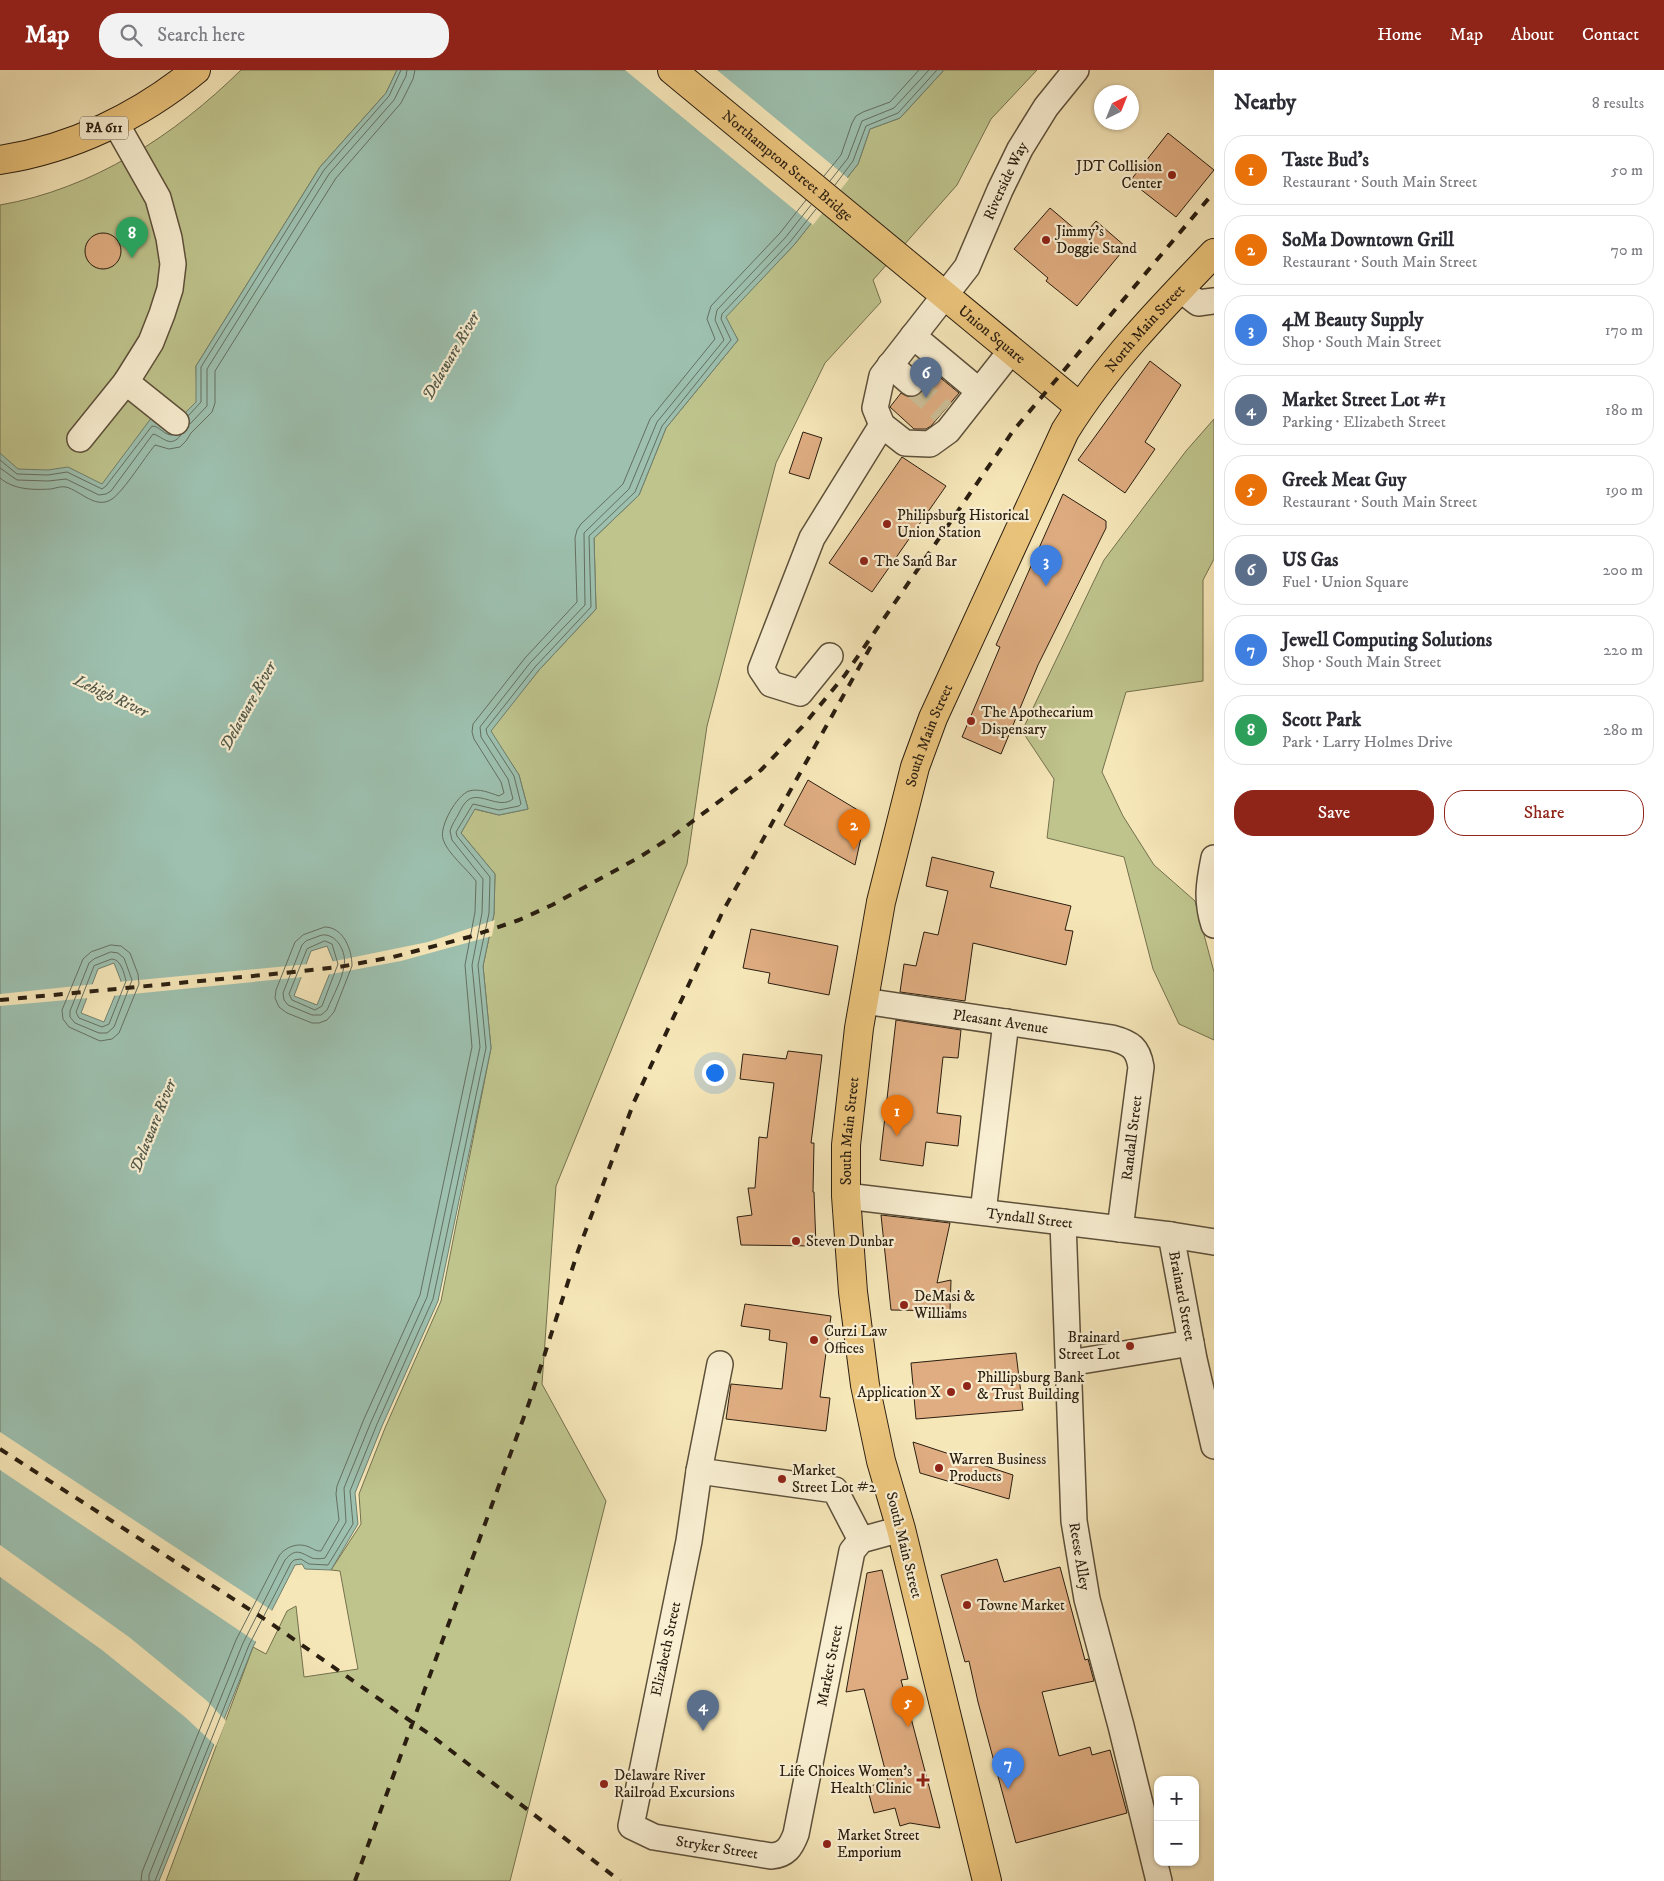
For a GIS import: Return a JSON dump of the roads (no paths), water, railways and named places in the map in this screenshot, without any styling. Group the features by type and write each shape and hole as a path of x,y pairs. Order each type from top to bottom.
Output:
{"main road":[{"name":"PA 611","path":"0,160 56,147 115,122 158,99 196,70"},
{"name":"Northampton Street Bridge","path":"672,70 904,261"},
{"name":"North Main Street","path":"1080,407 1117,358 1214,253"},
{"name":"Union Square","path":"904,261 1080,407"},
{"name":"South Main Street","path":"987,1881 864,1385 853,1292 846,1196 846,1145 859,1028 881,902 920,749 1059,444 1080,407"}],"street":[{"name":"Riverside Way","path":"882,425 874,408 882,376 967,267 1020,149 1046,107 1076,70"},
{"path":"80,439 126,382 151,342 170,289 173,264 169,238 158,198 115,122"},
{"path":"1180,289 1198,302 1214,301"},
{"path":"913,336 979,391"},
{"path":"830,656 800,693 771,684 760,669 812,538 882,425 905,443 930,444 948,431 948,418 979,391 1011,351"},
{"path":"890,365 910,383"},
{"path":"126,382 176,422"},
{"path":"1214,858 1209,882 1208,901 1214,925"},
{"name":"Pleasant Avenue","path":"864,1001 1112,1038 1123,1041 1135,1048"},
{"path":"983,1212 1006,1022"},
{"name":"Randall Street","path":"1120,1229 1141,1067 1139,1054 1135,1048"},
{"name":"Tyndall Street","path":"846,1196 1171,1235 1214,1242"},
{"name":"Reese Alley","path":"1063,1222 1074,1521 1088,1599 1159,1881"},
{"name":"Brainard Street","path":"1171,1235 1191,1343 1214,1446"},
{"path":"1069,1363 1191,1343"},
{"name":"Elizabeth Street","path":"631,1826 688,1541 699,1471 720,1364"},
{"path":"699,1471 835,1490 860,1540 901,1529"},
{"name":"Market Street","path":"796,1834 847,1571 852,1551 860,1540"},
{"name":"Stryker Street","path":"631,1826 654,1837 771,1856 779,1855 791,1847 796,1834"}],"water":[{"path":"397,70 944,70 900,118 870,129 858,164 794,245 726,317 738,340 666,428 639,495 594,538 596,609 539,670 491,731 519,775 528,809 499,815 475,809 461,833 495,874 494,914 483,966 491,1048 438,1301 382,1426 355,1493 358,1524 331,1570 305,1569 302,1564 295,1565 253,1647 159,1881 0,1881 0,453 18,469 48,470 68,467 102,484 152,417 176,422 196,402 196,366 320,167 386,93","holes":["327,946 334,963 317,1005 294,996 311,951","114,963 121,981 104,1022 81,1013 98,969"]}],"tunnel":[{"path":"911,383 943,412"}],"railway":[{"path":"0,1000 339,967 393,957 469,937 519,920 552,905 638,858 673,836 761,770 802,727 845,675 1013,431 1214,192"},
{"path":"355,1881 529,1403 578,1251 634,1102 723,911 871,646"},
{"path":"0,1449 269,1622 432,1736 620,1881"}],"place":[{"name":"JDT Collision Center","path":"1172,175"},
{"name":"Jimmy's Doggie Stand","path":"1046,240"},
{"name":"Scott Park","path":"132,258"},
{"name":"US Gas","path":"926,398"},
{"name":"Philipsburg Historical Union Station","path":"887,524"},
{"name":"The Sand Bar","path":"864,561"},
{"name":"4M Beauty Supply","path":"1046,586"},
{"name":"The Apothecarium Dispensary","path":"971,721"},
{"name":"SoMa Downtown Grill","path":"854,850"},
{"name":"Taste Bud's","path":"897,1136"},
{"name":"Steven Dunbar","path":"796,1241"},
{"name":"DeMasi & Williams","path":"904,1305"},
{"name":"Curzi Law Offices","path":"814,1340"},
{"name":"Brainard Street Lot","path":"1130,1346"},
{"name":"Phillipsburg Bank & Trust Building","path":"967,1386"},
{"name":"Application X","path":"951,1392"},
{"name":"Warren Business Products","path":"939,1468"},
{"name":"Market Street Lot #2","path":"782,1479"},
{"name":"Towne Market","path":"967,1605"},
{"name":"Greek Meat Guy","path":"908,1727"},
{"name":"Market Street Lot #1","path":"703,1731"},
{"name":"Life Choices Women's Health Clinic","path":"923,1780"},
{"name":"Delaware River Railroad Excursions","path":"604,1784"},
{"name":"Jewell Computing Solutions","path":"1008,1789"},
{"name":"Market Street Emporium","path":"827,1844"}],"water label":[{"name":"Delaware River","path":"451,356"},
{"name":"Lehigh River","path":"111,696"},
{"name":"Delaware River","path":"248,706"},
{"name":"Delaware River","path":"153,1126"}]}
